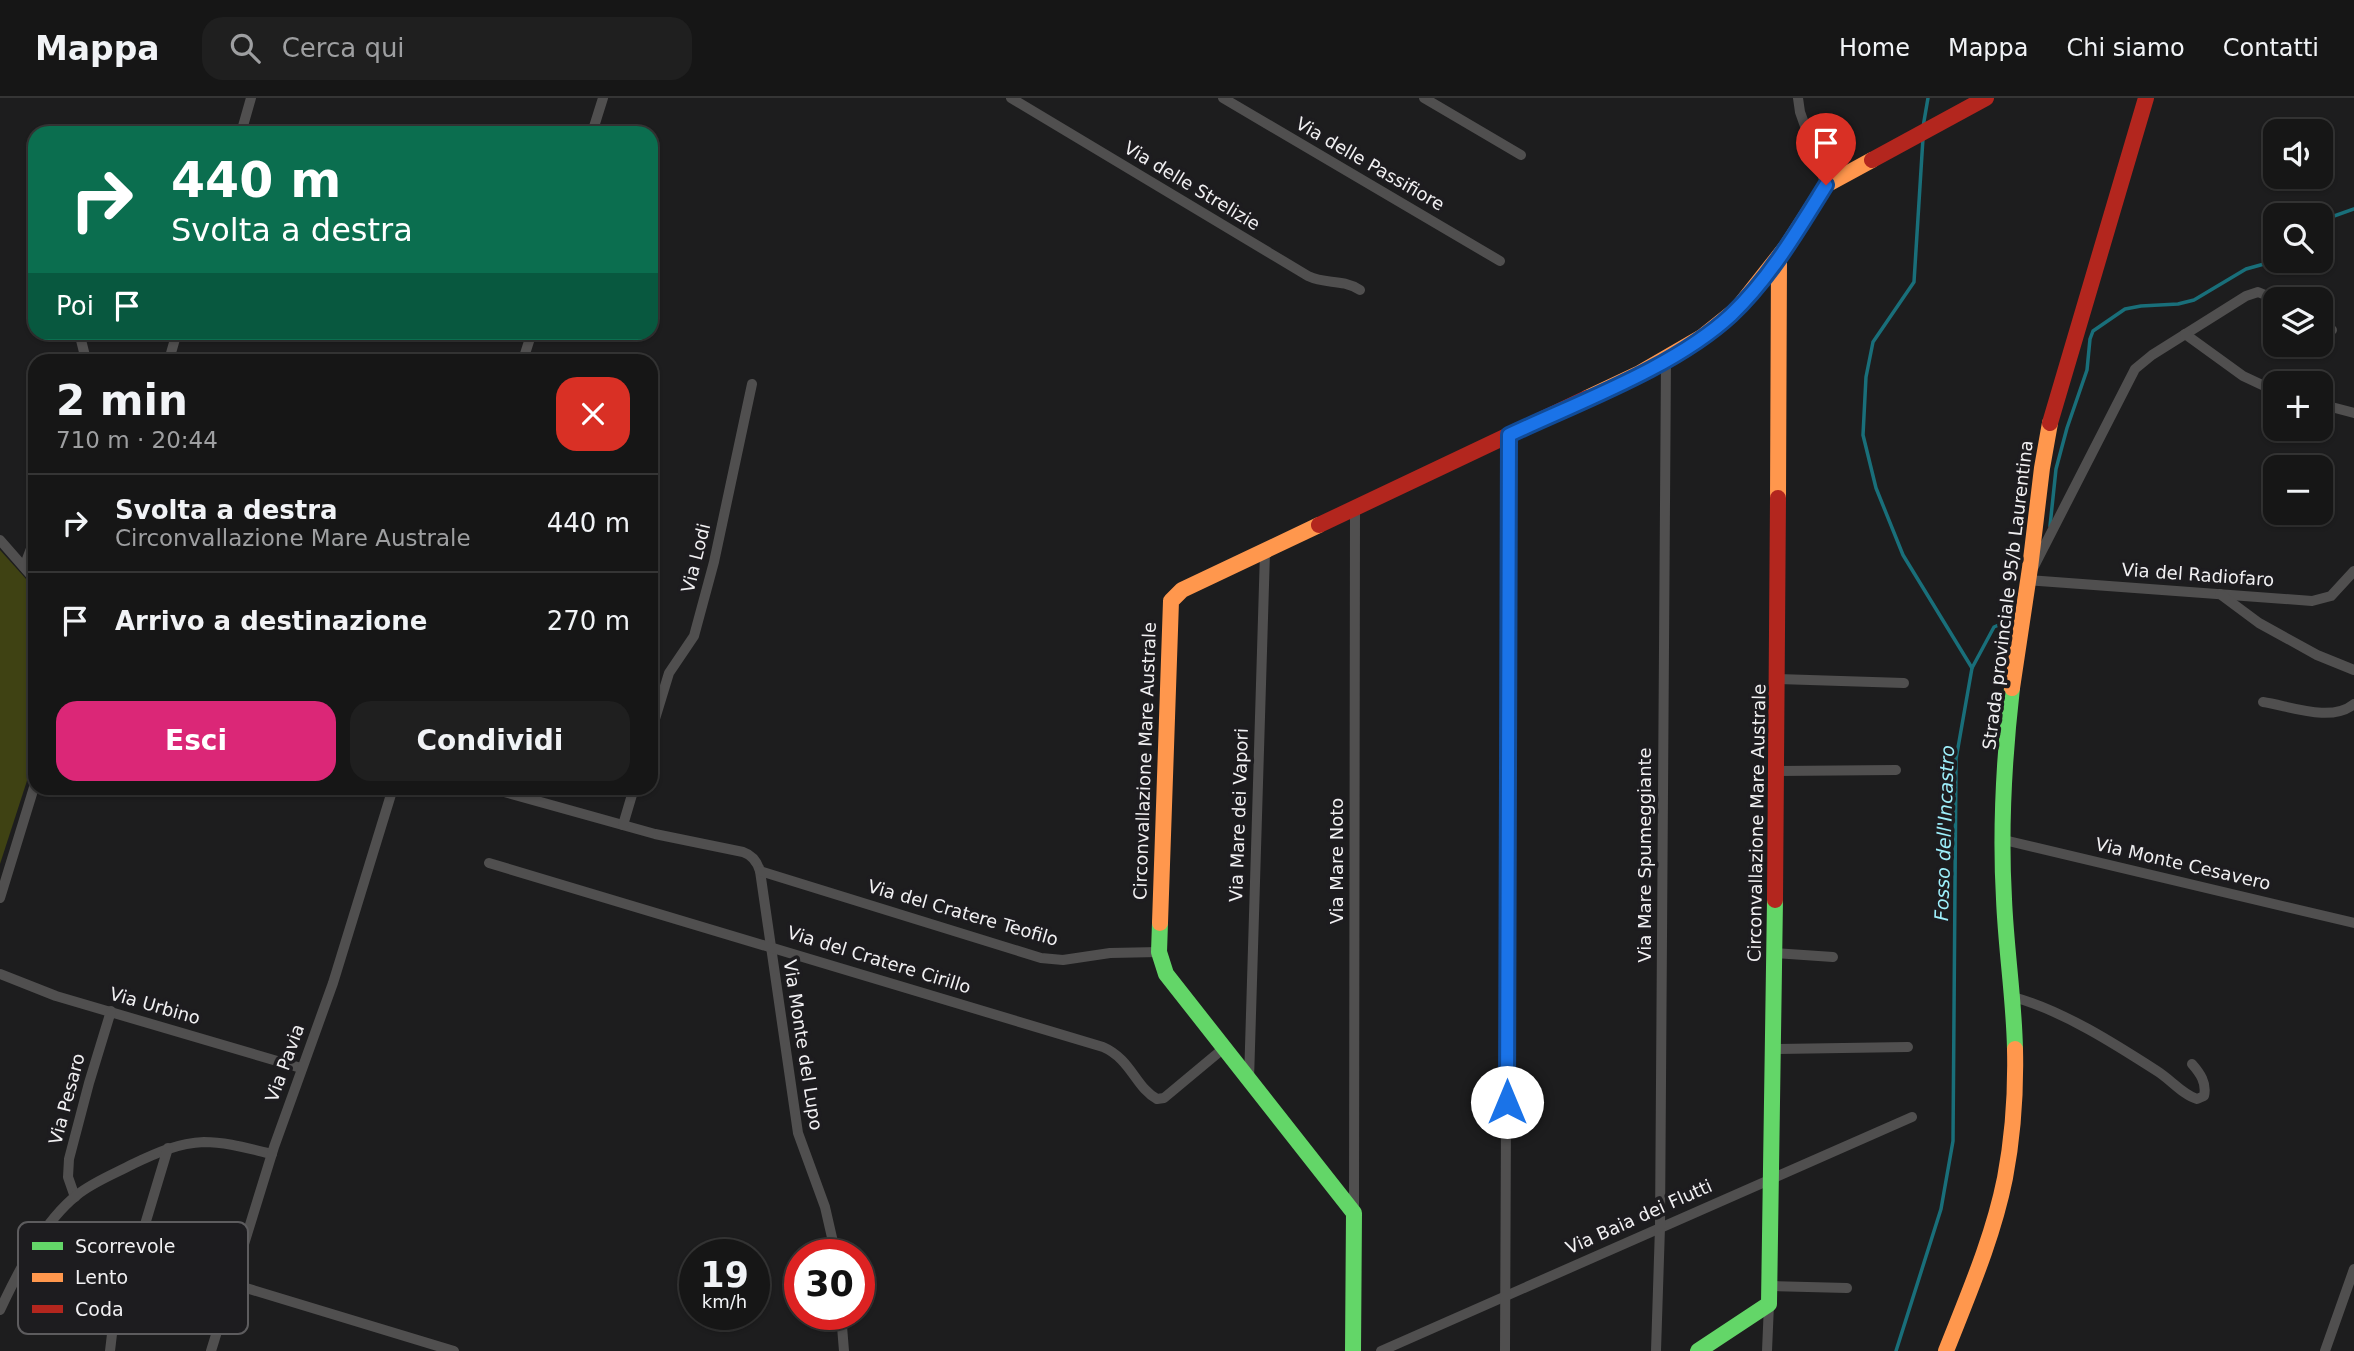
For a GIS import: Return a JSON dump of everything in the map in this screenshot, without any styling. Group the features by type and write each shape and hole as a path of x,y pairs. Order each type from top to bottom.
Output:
{"street":[{"path":"243,126 251,98"},
{"path":"594,126 603,98"},
{"name":"Via delle Strelizie","path":"1011,98 1308,276 1319,280 1342,281 1360,290"},
{"name":"Via delle Passifiore","path":"1223,98 1500,261"},
{"path":"1424,98 1521,155"},
{"path":"1798,98 1800,112 1826,185 1986,98"},
{"name":"Strada provinciale 95/b Laurentina","path":"1946,1351 1989,1233 2008,1157 2016,1085 2013,997 2004,926 2006,745 2014,668 2032,553 2039,479 2047,436 2146,98"},
{"name":"Circonvallazione Mare Australe","path":"1354,1213 1248,1080 1161,964 1159,952 1170,604 1173,596 1666,359 1711,331 1731,314 1779,257 1826,185"},
{"name":"Circonvallazione Mare Australe","path":"1769,1304 1773,1177 1778,680 1779,257"},
{"path":"2027,580 2132,373 2148,358 2185,334 2251,294 2263,293"},
{"path":"2185,334 2248,379 2263,386"},
{"name":"Via Mare Spumeggiante","path":"1656,1351 1660,1227 1666,359"},
{"name":"Via Lodi","path":"658,709 669,673 689,648 694,636 714,562 752,384"},
{"path":"2333,407 2354,413"},
{"path":"1505,1351 1509,435"},
{"name":"Via Mare Noto","path":"1354,1213 1355,509"},
{"path":"0,540 28,572"},
{"name":"Via Mare dei Vapori","path":"1248,1080 1265,552"},
{"path":"24,567 28,556"},
{"name":"Via del Radiofaro","path":"2027,580 2317,601 2330,596 2354,571"},
{"path":"2220,594 2259,623 2317,656 2354,670"},
{"path":"1778,680 1904,683"},
{"path":"2263,702 2326,713 2345,710 2354,704"},
{"path":"1777,771 1896,770"},
{"path":"0,898 32,795"},
{"name":"Via Pavia","path":"248,1234 301,1068 333,983 391,795"},
{"path":"527,795 664,836 746,853 754,859 760,871"},
{"path":"623,824 632,795"},
{"name":"Via Monte Cesavero","path":"2004,840 2354,923"},
{"name":"Via del Cratere Cirillo","path":"489,863 1103,1047 1120,1057 1157,1099 1164,1098 1224,1048"},
{"name":"Via del Cratere Teofilo","path":"760,871 1041,958 1063,960 1110,953 1159,952"},
{"name":"Via Monte del Lupo","path":"760,871 797,1133 825,1207 832,1239"},
{"path":"1775,953 1833,957"},
{"name":"Via Urbino","path":"0,974 56,996 301,1068"},
{"path":"2013,997 2055,1012 2151,1067 2189,1096 2197,1099 2204,1096 2205,1088 2201,1076 2192,1064"},
{"name":"Via Pesaro","path":"75,1197 68,1177 69,1159 111,1011"},
{"path":"1774,1049 1908,1047"},
{"name":"Via Baia dei Flutti","path":"1381,1351 1912,1117"},
{"path":"53,1222 75,1197 113,1174 168,1148 208,1142 272,1154"},
{"path":"146,1222 168,1148"},
{"path":"1353,1351 1354,1213"},
{"path":"2325,1351 2354,1269"},
{"path":"0,1310 18,1276"},
{"path":"1771,1286 1847,1288"},
{"path":"248,1289 454,1351"},
{"path":"1698,1351 1769,1304"},
{"path":"1767,1351 1769,1304"},
{"path":"842,1330 844,1351"},
{"name":"Via Pavia","path":"211,1351 217,1334"}],"green space":[{"path":"0,550 28,581 28,778 0,864"}],"waterway":[{"name":"Fosso dell'Incastro","path":"1923,127 1928,98"},
{"name":"Fosso dell'Incastro","path":"1896,1351 1941,1209 1953,1141 1956,759 1972,668 1903,555 1876,488 1863,435 1866,377 1873,342 1914,282 1923,138"},
{"path":"2333,216 2354,209"},
{"path":"2050,526 2056,469 2087,370 2093,331 2125,309 2194,300 2246,269 2263,264"},
{"path":"1972,668 1994,627 2017,617"}],"traffic: fast":[{"path":"2012,688 2002,846 2015,1049"},
{"path":"1698,1351 1769,1304 1775,900"},
{"path":"1160,923 1159,952 1166,974 1354,1213 1353,1351"}],"traffic: slow":[{"path":"1587,398 1640,373 1702,337 1737,309 1786,247 1826,185 1872,160"},
{"path":"1778,498 1779,257"},
{"path":"2012,688 2050,423"},
{"path":"1160,923 1171,601 1182,590 1319,525"},
{"path":"1946,1351 1979,1266 2000,1200 2012,1130 2015,1049"}],"traffic: jam":[{"path":"1872,160 1986,98"},
{"path":"2050,423 2146,98"},
{"path":"1319,525 1587,398"},
{"path":"1775,900 1778,498"}],"route":[{"path":"1507,1102 1509,435 1657,365 1718,326 1769,271 1826,185"}]}
